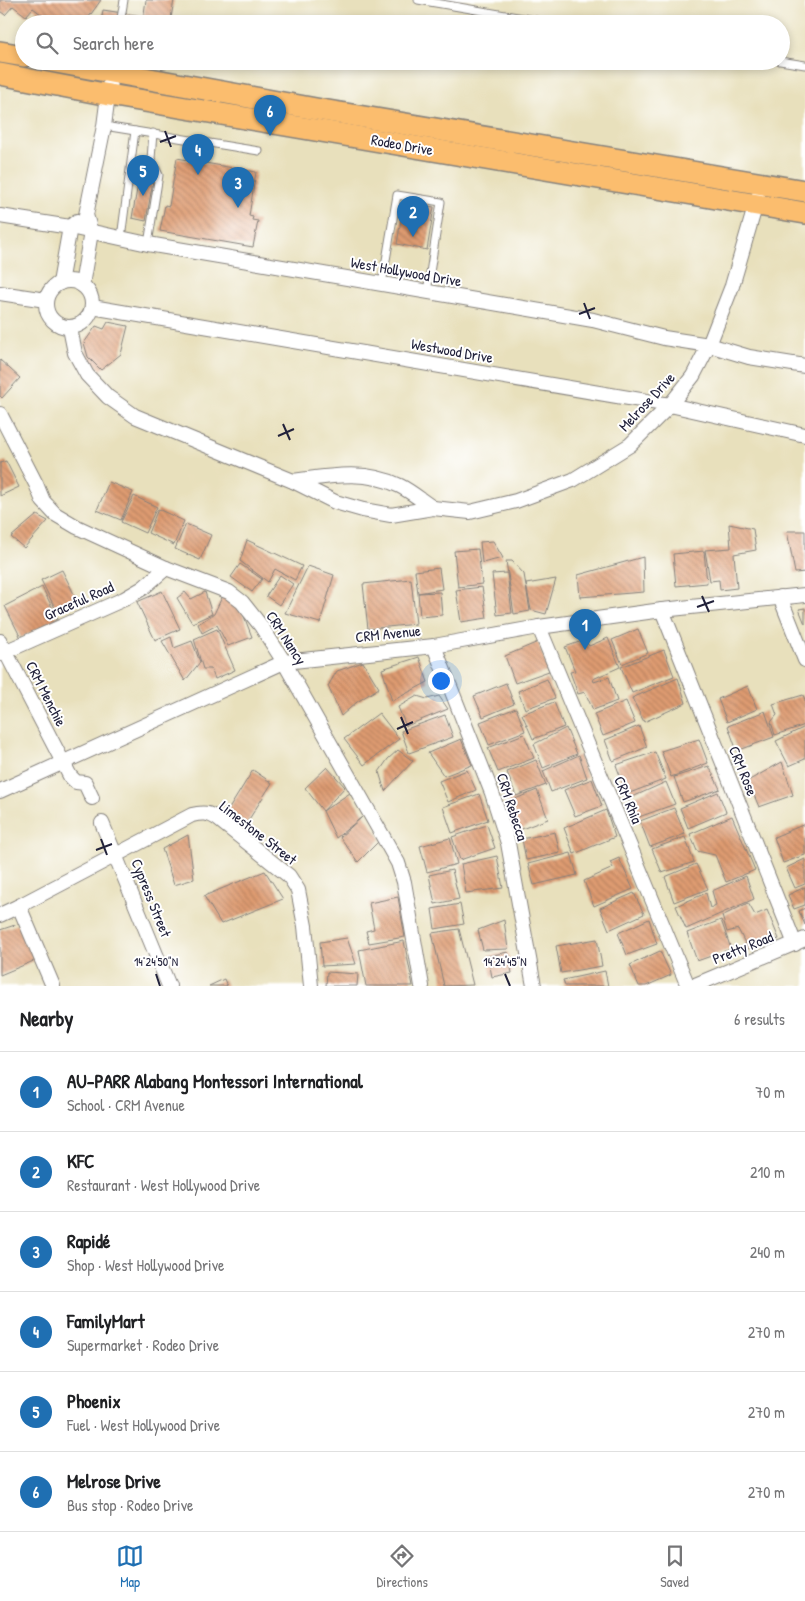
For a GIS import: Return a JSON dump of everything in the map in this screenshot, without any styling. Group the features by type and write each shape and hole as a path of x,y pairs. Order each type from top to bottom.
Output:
{"main road":[{"path":"0,52 15,54"},
{"name":"Rodeo Drive","path":"112,70 805,191"},
{"name":"Rodeo Drive","path":"0,74 109,95 805,213"}],"street":[{"path":"82,285 91,232 86,215 104,126 112,70"},
{"name":"Melrose Drive","path":"70,328 75,354 87,375 108,397 135,416 293,481 335,502 391,515 433,508 470,512 516,501 573,480 630,444 670,405 693,376 709,345 732,286 762,184"},
{"path":"60,282 68,281 82,285 92,298 90,314 78,326 63,327 51,320 46,307 46,300 49,293 60,282 70,227 86,215"},
{"name":"West Hollywood Drive","path":"0,216 70,227 148,244 593,320 664,338 709,345 749,357 805,366"},
{"path":"0,293 46,300"},
{"name":"Westwood Drive","path":"92,307 670,405 805,435"},
{"name":"CRM Nancy","path":"0,414 43,501 55,514 77,527 166,568 229,592 242,602 261,626 284,662 398,863 404,882 422,986"},
{"name":"Melrose Drive","path":"293,481 339,475 379,478 401,487 433,508"},
{"name":"Graceful Road","path":"2,649 124,599 143,588 166,568"},
{"name":"CRM Avenue","path":"0,791 284,662 434,646 538,627 662,610 805,595"},
{"path":"780,597 805,660"},
{"name":"CRM Rose","path":"662,610 800,942"},
{"name":"CRM Rhia","path":"538,627 688,986"},
{"name":"CRM Rebecca","path":"434,646 492,794 508,843 534,986"},
{"name":"CRM Menchie","path":"2,649 72,779 85,783 92,798"},
{"name":"Limestone Street","path":"0,915 192,815 209,813 218,818 289,876 298,890 305,926 311,986"},
{"name":"Cypress Street","path":"102,823 169,986"},
{"path":"19,906 53,986"},
{"name":"Pretty Road","path":"692,986 800,942"}],"lane":[{"path":"122,15 124,0"},
{"path":"418,0 506,15"},
{"path":"790,63 805,65"},
{"path":"104,126 259,151"},
{"path":"121,238 135,131"},
{"path":"148,244 159,175 151,159 153,134"},
{"path":"382,284 397,195 441,202 427,292"}],"building":[{"path":"0,0 101,0 90,15 42,15 33,8 25,15 13,6 5,15 0,11"},
{"path":"146,0 174,0 172,15 144,15"},
{"path":"103,10 136,15 102,15"},
{"path":"177,158 256,172 249,216 253,217 252,220 258,221 253,247 160,231 165,205 169,206"},
{"path":"140,172 154,175 146,221 132,218"},
{"path":"404,202 434,207 427,250 397,244"},
{"path":"108,322 128,326 121,354 101,370 88,357 84,343 96,326 104,329"},
{"path":"0,360 20,378 2,398 0,396"},
{"path":"6,461 19,487 0,496 0,463"},
{"path":"109,482 133,492 121,520 97,510"},
{"path":"134,496 157,507 145,533 121,522"},
{"path":"158,509 184,521 174,545 148,533"},
{"path":"37,515 48,521 24,548 11,537"},
{"path":"186,524 211,535 200,560 175,549"},
{"path":"729,524 753,529 756,550 734,554 737,588 720,590 719,580 710,581 705,550 731,548"},
{"path":"787,531 805,531 805,572 795,573"},
{"path":"247,540 302,566 295,580 275,569 268,582 240,561"},
{"path":"493,541 503,558 482,563 480,542"},
{"path":"478,549 482,584 458,587 454,551"},
{"path":"704,551 707,583 676,586 673,554"},
{"path":"643,557 644,592 580,597 578,575"},
{"path":"506,561 512,561 524,574 530,611 514,614"},
{"path":"240,564 262,579 252,592 231,577"},
{"path":"308,566 334,575 320,623 285,613"},
{"path":"439,568 442,589 418,593 415,571"},
{"path":"62,570 77,600 56,610 41,580"},
{"path":"507,573 512,613 497,615 492,574"},
{"path":"280,575 293,584 279,605 266,596"},
{"path":"411,579 416,624 368,629 363,584"},
{"path":"556,579 546,614 531,610 526,584"},
{"path":"42,587 58,619 21,638 5,606"},
{"path":"482,587 487,618 461,622 456,590"},
{"path":"162,591 180,629 155,640 137,602"},
{"path":"185,592 191,599 205,592 212,614 192,623 177,598"},
{"path":"440,592 442,615 420,617 418,593"},
{"path":"223,595 242,611 252,637 228,646 217,625 202,633 198,624 214,614"},
{"path":"805,608 805,624 799,609"},
{"path":"217,629 235,670 215,679 211,669 203,669 194,639"},
{"path":"638,629 648,653 622,664 612,640"},
{"path":"171,637 174,648 192,641 200,662 185,681 162,641"},
{"path":"608,638 620,667 593,679 594,682 609,677 617,701 593,710 585,692 578,694 570,672 575,671 565,647 585,640 589,646"},
{"path":"538,642 549,671 515,683 505,656"},
{"path":"664,650 674,676 632,693 621,667"},
{"path":"419,657 428,682 392,701 382,669"},
{"path":"363,662 379,688 357,702 341,716 328,686 337,671"},
{"path":"678,678 686,703 644,722 632,698"},
{"path":"547,679 555,698 525,709 518,691"},
{"path":"506,683 514,704 483,717 474,696"},
{"path":"748,686 757,709 727,722 718,699"},
{"path":"803,695 805,700 805,725 775,735 771,722 777,715 773,704"},
{"path":"417,696 427,699 439,696 448,709 406,726 398,707"},
{"path":"626,701 635,723 603,736 594,714"},
{"path":"554,702 564,727 533,739 522,714"},
{"path":"516,708 525,731 489,745 480,722"},
{"path":"765,711 774,737 737,751 728,726"},
{"path":"379,713 399,739 364,765 344,739"},
{"path":"445,715 453,737 409,753 401,731"},
{"path":"639,726 647,747 613,761 605,740"},
{"path":"805,727 805,759 789,766 776,741"},
{"path":"566,728 577,754 543,768 534,744"},
{"path":"524,734 534,758 498,772 488,748"},
{"path":"461,739 472,765 444,776 428,753"},
{"path":"699,739 708,763 671,777 661,751"},
{"path":"398,750 413,761 385,791 379,772 388,759"},
{"path":"655,752 666,779 627,794 616,765"},
{"path":"579,755 587,778 551,792 543,771"},
{"path":"536,760 546,785 516,796 507,772"},
{"path":"782,762 793,795 759,807 754,795 748,795 744,783"},
{"path":"709,766 720,789 683,802 674,777"},
{"path":"327,767 345,787 323,811 305,788"},
{"path":"253,770 272,783 246,824 227,812"},
{"path":"467,770 476,790 448,802 439,781"},
{"path":"592,779 602,806 575,816 564,790"},
{"path":"666,782 675,804 636,818 628,799"},
{"path":"537,790 548,819 519,830 508,802"},
{"path":"718,792 726,812 688,828 680,808"},
{"path":"350,793 381,839 358,862 340,837 362,817 336,838 323,811"},
{"path":"479,794 488,820 452,833 443,807"},
{"path":"674,808 685,834 650,847 640,821"},
{"path":"606,810 615,837 574,854 564,828"},
{"path":"732,816 755,870 726,882 715,855 697,851 690,834"},
{"path":"805,824 805,855 783,863 774,837"},
{"path":"487,825 495,848 460,860 452,837"},
{"path":"555,832 560,853 526,860 522,839"},
{"path":"188,835 194,879 174,885 162,849"},
{"path":"685,837 694,862 662,873 652,849"},
{"path":"450,838 457,864 427,872 420,846"},
{"path":"571,853 577,875 534,885 528,864"},
{"path":"497,856 503,888 466,893 461,864"},
{"path":"619,858 633,889 594,906 584,881 613,868 610,862"},
{"path":"805,859 805,884 795,888 786,868"},
{"path":"696,864 708,889 674,902 665,877"},
{"path":"452,870 459,899 435,904 429,875"},
{"path":"265,871 283,899 221,924 204,896"},
{"path":"746,876 754,899 686,929 676,906 706,893 710,908 716,905 712,891"},
{"path":"805,887 805,905 794,909 788,895"},
{"path":"634,893 644,914 609,930 600,908"},
{"path":"398,897 405,937 369,943 366,931 374,929 369,903"},
{"path":"748,903 755,915 767,910 779,939 748,949 738,929 727,932 722,916"},
{"path":"460,904 464,924 435,929 432,909"},
{"path":"805,908 805,925 799,911"},
{"path":"649,919 657,944 627,955 618,933"},
{"path":"504,920 508,949 483,950 478,930"},
{"path":"721,920 731,949 697,961 687,933"},
{"path":"18,924 22,926 36,960 0,975 0,930"},
{"path":"459,929 473,985 444,986 432,933"},
{"path":"347,938 356,964 322,966 320,942"},
{"path":"597,939 602,966 561,973 556,946"},
{"path":"404,941 413,986 366,986 359,950"},
{"path":"660,951 671,975 646,986 639,986 630,965"},
{"path":"508,952 512,973 492,977 488,956"},
{"path":"605,971 608,986 565,986 563,980"},
{"path":"327,972 358,974 357,986 326,986"},
{"path":"224,979 227,986 209,986"}],"place":[{"name":"Melrose Drive","path":"270,136"},
{"name":"FamilyMart","path":"198,175"},
{"name":"Phoenix","path":"143,196"},
{"name":"Rapidé","path":"238,208"},
{"name":"KFC","path":"413,237"},
{"name":"AU-PARR Alabang Montessori International","path":"585,650"}]}
